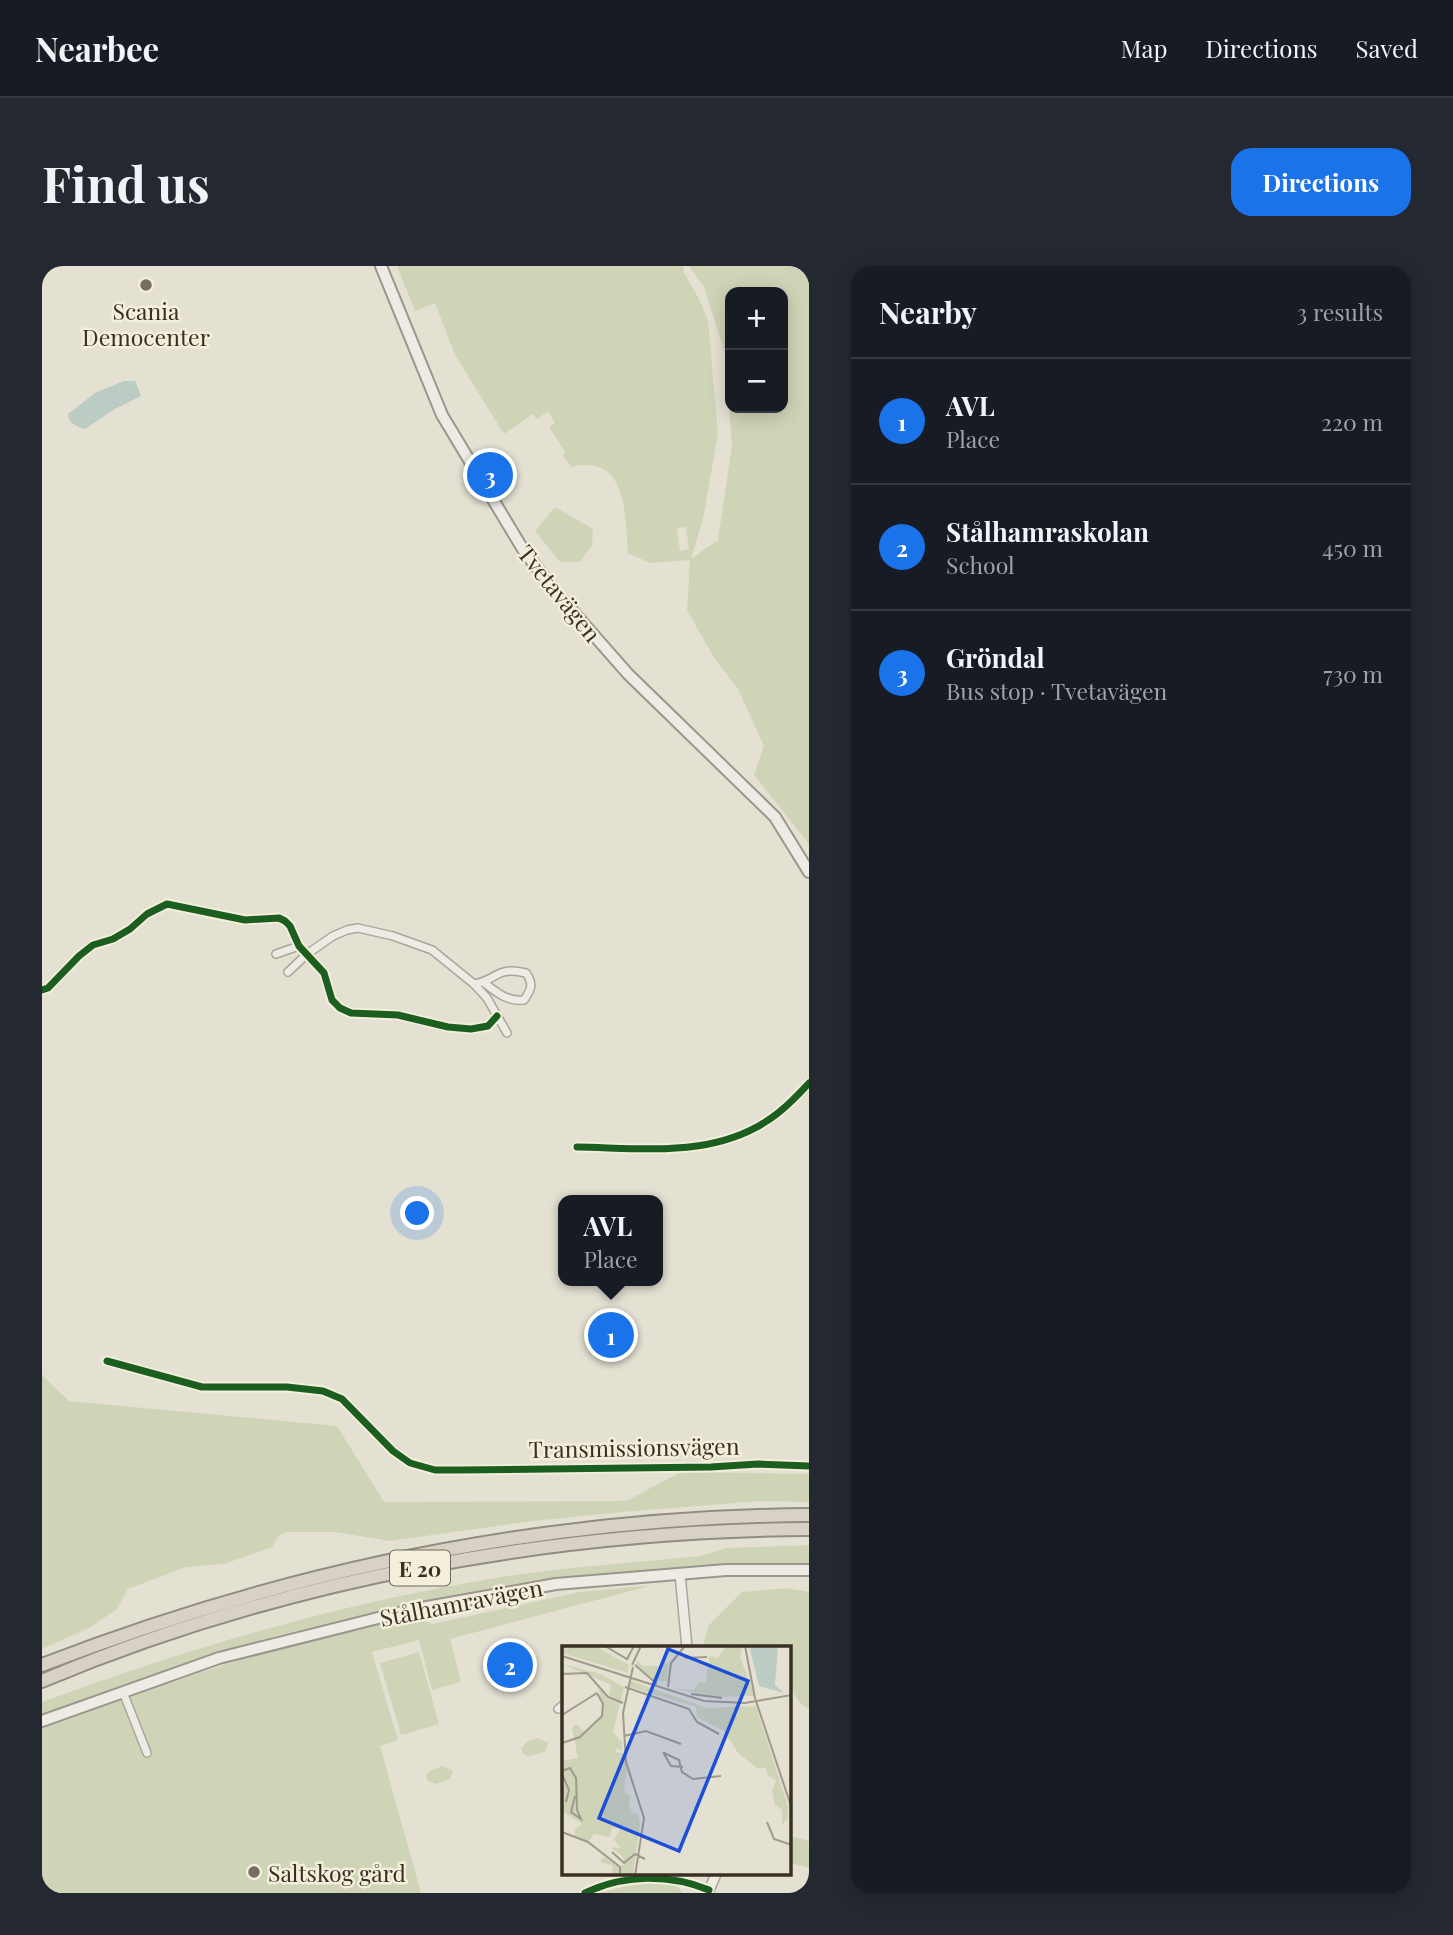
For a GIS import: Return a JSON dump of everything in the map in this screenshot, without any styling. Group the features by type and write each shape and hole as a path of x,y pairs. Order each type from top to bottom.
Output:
{"highway":[{"name":"E 20","path":"42,1664 159,1622 241,1597 331,1573 422,1554 521,1536 600,1527 686,1519 809,1515"},
{"name":"E 20","path":"42,1681 164,1635 244,1610 335,1586 424,1568 521,1551 613,1540 685,1533 809,1529"}],"main road":[{"name":"Tvetavägen","path":"382,266 442,415 524,551 555,591 628,674 775,817 809,872"},
{"name":"Stålhamravägen","path":"42,1721 219,1658 410,1610 556,1584 726,1570 809,1570"}],"street":[{"path":"42,990 48,988 93,945 113,939 147,914 167,904 245,920 279,918 290,926 299,946 324,973 332,1000 351,1013 398,1015 447,1027 471,1029 488,1026 497,1016"},
{"path":"288,972 307,954 333,936 358,928 432,950 487,998 507,1033"},
{"path":"276,954 299,946"},
{"path":"474,984 483,982 500,971 512,970 526,973 531,980 531,991 524,1000 515,1001 502,996 483,982"},
{"path":"577,1147 686,1148 722,1142 768,1121 809,1083"},
{"name":"Transmissionsvägen","path":"107,1361 202,1387 299,1387 323,1391 342,1399 393,1451 410,1463 435,1470 711,1467 758,1464 809,1466"},
{"path":"680,1574 687,1646"},
{"path":"123,1692 147,1753"},
{"path":"585,1893 624,1880 650,1878 677,1879 709,1891"}],"green space":[{"path":"397,266 683,266 708,320 718,434 703,519 691,559 718,540 732,446 729,413 788,413 788,287 725,287 725,354 704,287 689,266 809,266 809,844 754,775 764,746 738,689 713,656 687,610 690,560 650,563 628,553 620,490 604,469 590,465 571,467 549,427 555,423 548,411 537,419 533,414 504,434 455,355 435,303 415,311","holes":["686,527 689,549 680,551 677,528"]},
{"path":"555,507 593,529 592,545 580,562 560,562 535,531"},
{"path":"42,1375 69,1401 337,1426 384,1502 626,1501 681,1472 809,1474 809,1502 759,1501 623,1512 533,1521 390,1541 335,1532 287,1532 278,1536 272,1547 224,1564 186,1567 128,1589 116,1610 89,1628 42,1649"},
{"path":"809,1545 809,1565 681,1568 554,1580 409,1604 275,1636 122,1685 42,1714 42,1702 153,1663 266,1629 380,1600 521,1574 701,1556 726,1548"},
{"path":"653,1585 450,1639 461,1682 432,1690 419,1640 372,1652 398,1740 380,1746 421,1893 42,1893 42,1727 267,1651 414,1616 432,1624 580,1592"},
{"path":"786,1588 809,1592 809,1709 796,1698 793,1690 792,1646 703,1646 709,1625 742,1592"},
{"path":"419,1652 439,1724 401,1735 380,1663"},
{"path":"537,1738 548,1743 545,1752 529,1756 523,1754 521,1748"},
{"path":"442,1766 453,1771 450,1779 435,1784 428,1781 428,1772"},
{"path":"792,1837 809,1841 809,1868 792,1864"},
{"path":"677,1885 682,1893 599,1893 627,1886"}],"shaded area":[{"path":"124,381 135,381 141,396 85,429 71,422 68,414 95,393"}],"cycle path":[{"path":"42,990 48,988 93,945 113,939 147,914 167,904 245,920 279,918 285,921 299,946 324,973 332,1000 351,1013 398,1015 448,1027 471,1029 488,1026 497,1016"},
{"path":"577,1147 682,1148 732,1138 756,1128 778,1113 809,1083"},
{"path":"107,1361 202,1387 287,1387 323,1391 342,1399 393,1451 410,1463 435,1470 711,1467 758,1464 809,1466"},
{"path":"585,1893 615,1882 647,1878 678,1881 709,1890"}],"place":[{"name":"Scania Democenter","path":"146,285"},
{"name":"Gröndal","path":"490,475"},
{"name":"AVL","path":"611,1335"},
{"name":"Stålhamraskolan","path":"510,1665"},
{"name":"Saltskog gård","path":"254,1872"}]}
